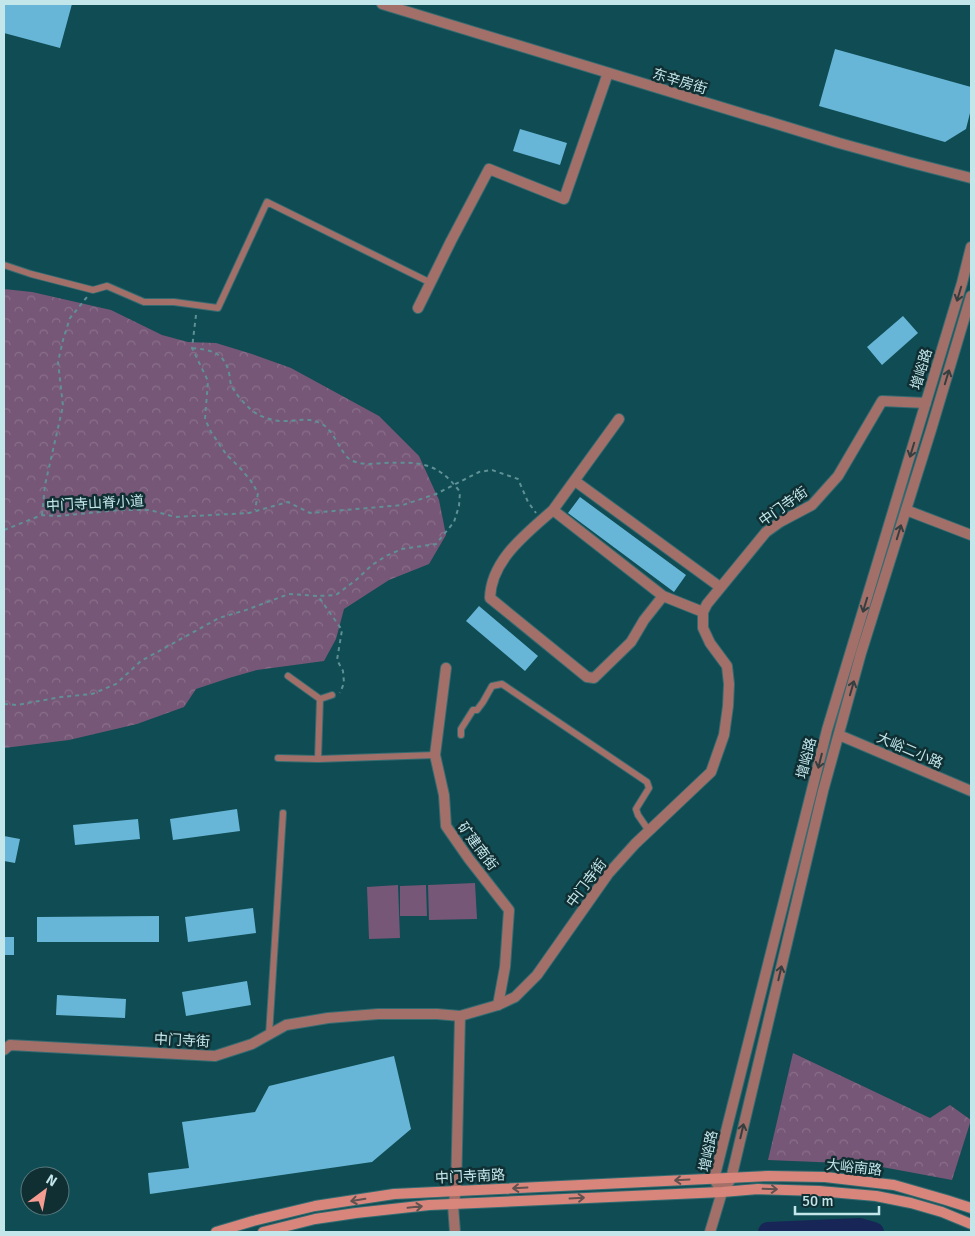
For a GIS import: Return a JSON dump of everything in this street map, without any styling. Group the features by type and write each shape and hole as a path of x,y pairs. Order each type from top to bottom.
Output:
{"main road":[{"name":"大峪南路","path":"731,1178 768,1176 825,1177 894,1185 971,1208"},
{"name":"中门寺南路","path":"216,1232 315,1206 394,1194 731,1178"},
{"name":"大峪南路","path":"722,1192 758,1189 819,1191 876,1196 942,1212 971,1224"},
{"name":"中门寺南路","path":"263,1232 315,1219 429,1205 722,1192"}],"street":[{"name":"东辛房街","path":"382,4 838,143 971,178"},
{"path":"418,308 489,169 564,198 608,73"},
{"name":"增峪路","path":"971,247 962,284 828,730 714,1179 722,1192 731,1178 821,801 861,653 971,296"},
{"name":"中门寺街","path":"4,1050 10,1045 215,1056 252,1044 286,1025 328,1018 378,1014 460,1016 515,997 537,975 608,874 635,844 711,772 724,735 730,684 727,666 710,643 703,628 703,612 707,604 766,532 780,522 812,505 838,476 882,401 926,403"},
{"path":"619,419 553,510 511,549 502,562 490,588 490,598 587,677 594,678 631,642 644,620 663,596"},
{"path":"574,481 720,588"},
{"path":"553,510 663,596 703,612"},
{"path":"906,510 971,534"},
{"name":"矿建南街","path":"446,668 435,755 444,795 446,826 510,910 505,968 498,1004"},
{"name":"大峪二小路","path":"839,735 971,791"},
{"path":"454,1230 453,1205 456,1191 460,1016"},
{"path":"710,1232 722,1192"}],"lane":[{"path":"4,265 93,290 107,286 144,302 174,302 218,308 266,202 431,283"},
{"path":"288,676 320,699 332,696"},
{"path":"461,735 461,729 473,710 477,710 492,686 502,684 647,782 649,788 636,809 649,831"},
{"path":"318,759 320,699"},
{"path":"278,758 318,759 435,755"},
{"path":"269,1035 283,813"}],"path":[{"path":"42,515 44,485 63,406 58,362 70,318 93,290"},
{"path":"200,306 195,317 192,348 208,381 205,419 211,432 226,454 241,469 258,493 255,511"},
{"path":"4,704 17,705 61,697 92,694 116,684 141,661 219,618 289,594 318,596 336,594 386,556 402,549 436,544 454,522 459,506 460,492 442,472 433,467 412,462 364,464 350,461 332,432 324,425 311,419 280,421 258,415 241,400 231,384 229,371 222,359 214,352 206,349 192,348"},
{"name":"中门寺山脊小道","path":"4,530 42,515 58,516 120,510 150,510 175,518 249,513 288,502 310,513 403,504 436,494 479,472 492,470 518,479 528,502 541,521"},
{"path":"318,596 342,630 337,660 343,671 344,683 339,695 332,696"}],"green space":[{"path":"4,289 32,292 111,310 162,335 188,342 216,343 252,354 291,368 379,416 419,456 439,500 446,535 429,564 389,580 344,609 336,639 324,661 257,670 196,689 184,707 137,724 69,740 4,748"},
{"path":"475,883 477,919 429,920 428,885"},
{"path":"398,885 400,938 369,939 367,887"},
{"path":"426,885 427,916 400,916 400,886"},
{"path":"793,1053 930,1118 950,1105 971,1120 952,1180 866,1164 768,1160"}],"building":[{"path":"4,4 72,4 60,48 4,33"},
{"path":"835,49 971,87 971,109 966,129 945,142 819,106"},
{"path":"520,129 567,143 560,165 513,151"},
{"path":"903,316 918,333 882,365 867,347"},
{"path":"580,497 686,575 674,592 568,513"},
{"path":"479,606 538,656 525,671 466,621"},
{"path":"237,809 240,831 173,840 170,819"},
{"path":"138,819 140,839 75,845 73,825"},
{"path":"4,836 20,839 15,863 4,861"},
{"path":"253,908 256,933 188,942 185,917"},
{"path":"159,916 159,942 37,942 37,917"},
{"path":"4,937 14,937 14,955 4,955"},
{"path":"247,981 251,1005 186,1016 182,992"},
{"path":"57,995 126,999 125,1018 56,1015"},
{"path":"394,1056 411,1129 372,1162 150,1194 148,1173 189,1168 182,1122 255,1112 269,1086"}],"waterway":[{"path":"768,1232 860,1228 874,1232"}]}
